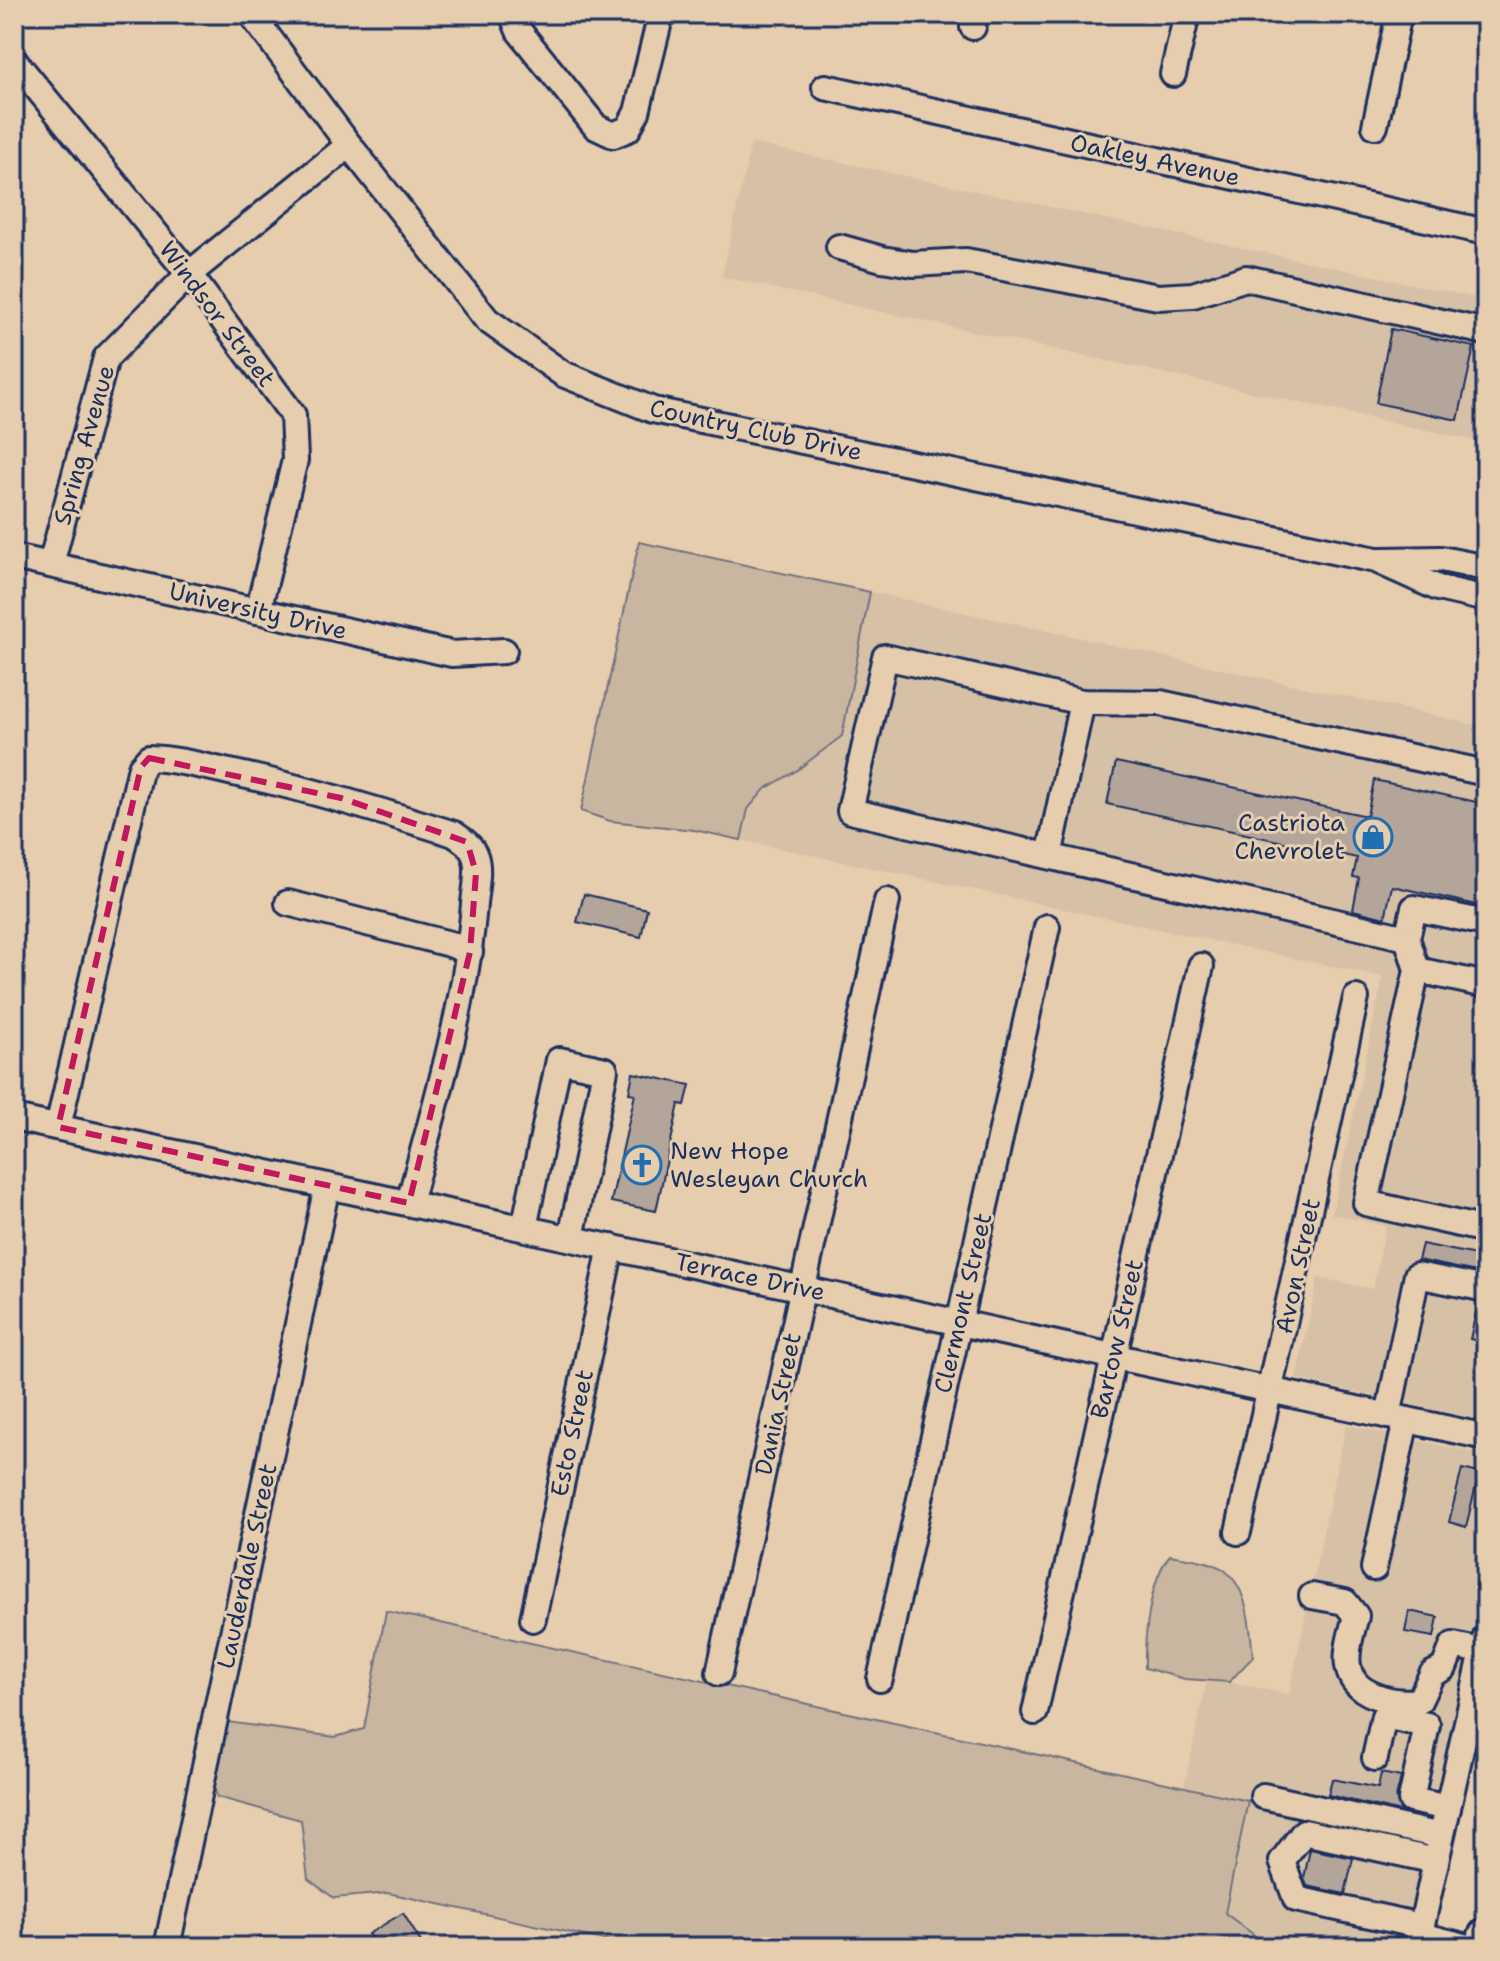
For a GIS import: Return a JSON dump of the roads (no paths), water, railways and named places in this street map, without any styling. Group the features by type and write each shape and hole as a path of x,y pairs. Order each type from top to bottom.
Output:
{"highway":[{"path":"1484,1947 1486,1936"}],"street":[{"name":"Country Club Drive","path":"251,14 349,145 487,320 563,374 653,410 1376,560 1438,588 1486,599"},
{"path":"512,14 519,31 596,127 613,135 628,129 637,112 656,15"},
{"path":"1173,74 1187,14"},
{"path":"1375,126 1399,14"},
{"name":"Windsor Street","path":"14,61 189,274 293,415 295,460 258,611"},
{"name":"Oakley Avenue","path":"825,87 1486,232"},
{"name":"Spring Avenue","path":"51,564 106,358 189,274 349,145"},
{"path":"839,247 913,264 966,261 1158,297 1193,295 1246,278 1486,332"},
{"name":"University Drive","path":"14,557 452,654 504,651"},
{"name":"Country Club Drive","path":"1376,560 1441,559 1486,568"},
{"path":"1407,938 850,811 885,657 1082,702 1160,703 1486,773"},
{"path":"1049,856 1082,702"},
{"path":"58,1127 141,767 149,758 169,759 341,798 454,834 467,842 475,856 470,952 457,1023 409,1203"},
{"name":"Dania Street","path":"719,1673 887,901"},
{"path":"288,903 450,944 470,952"},
{"path":"1486,923 1414,908 1407,938 1417,970 1366,1203 1486,1230"},
{"name":"Clermont Street","path":"880,1679 1047,927"},
{"name":"Bartow Street","path":"1035,1712 1201,966"},
{"path":"1417,970 1486,985"},
{"name":"Avon Street","path":"1238,1532 1356,998"},
{"path":"524,1228 559,1060 605,1070 571,1238"},
{"name":"Terrace Drive","path":"14,1118 1397,1418 1485,1430"},
{"name":"Lauderdale Street","path":"167,1947 327,1186"},
{"name":"Esto Street","path":"533,1619 611,1247"},
{"path":"1374,1568 1417,1275 1486,1289"},
{"path":"1312,1596 1345,1602 1356,1616 1347,1651 1349,1676 1361,1690 1383,1699 1403,1703 1419,1701 1432,1674 1444,1668 1453,1645 1485,1647 1419,1936"},
{"path":"1375,1758 1384,1716 1427,1725 1411,1800 1448,1808"},
{"path":"1263,1796 1441,1836"},
{"path":"1436,1861 1304,1832 1282,1861 1296,1899 1419,1936 1468,1947"}],"place":[{"name":"Castriota Chevrolet","path":"1373,837"},
{"name":"New Hope Wesleyan Church","path":"642,1165"}]}
